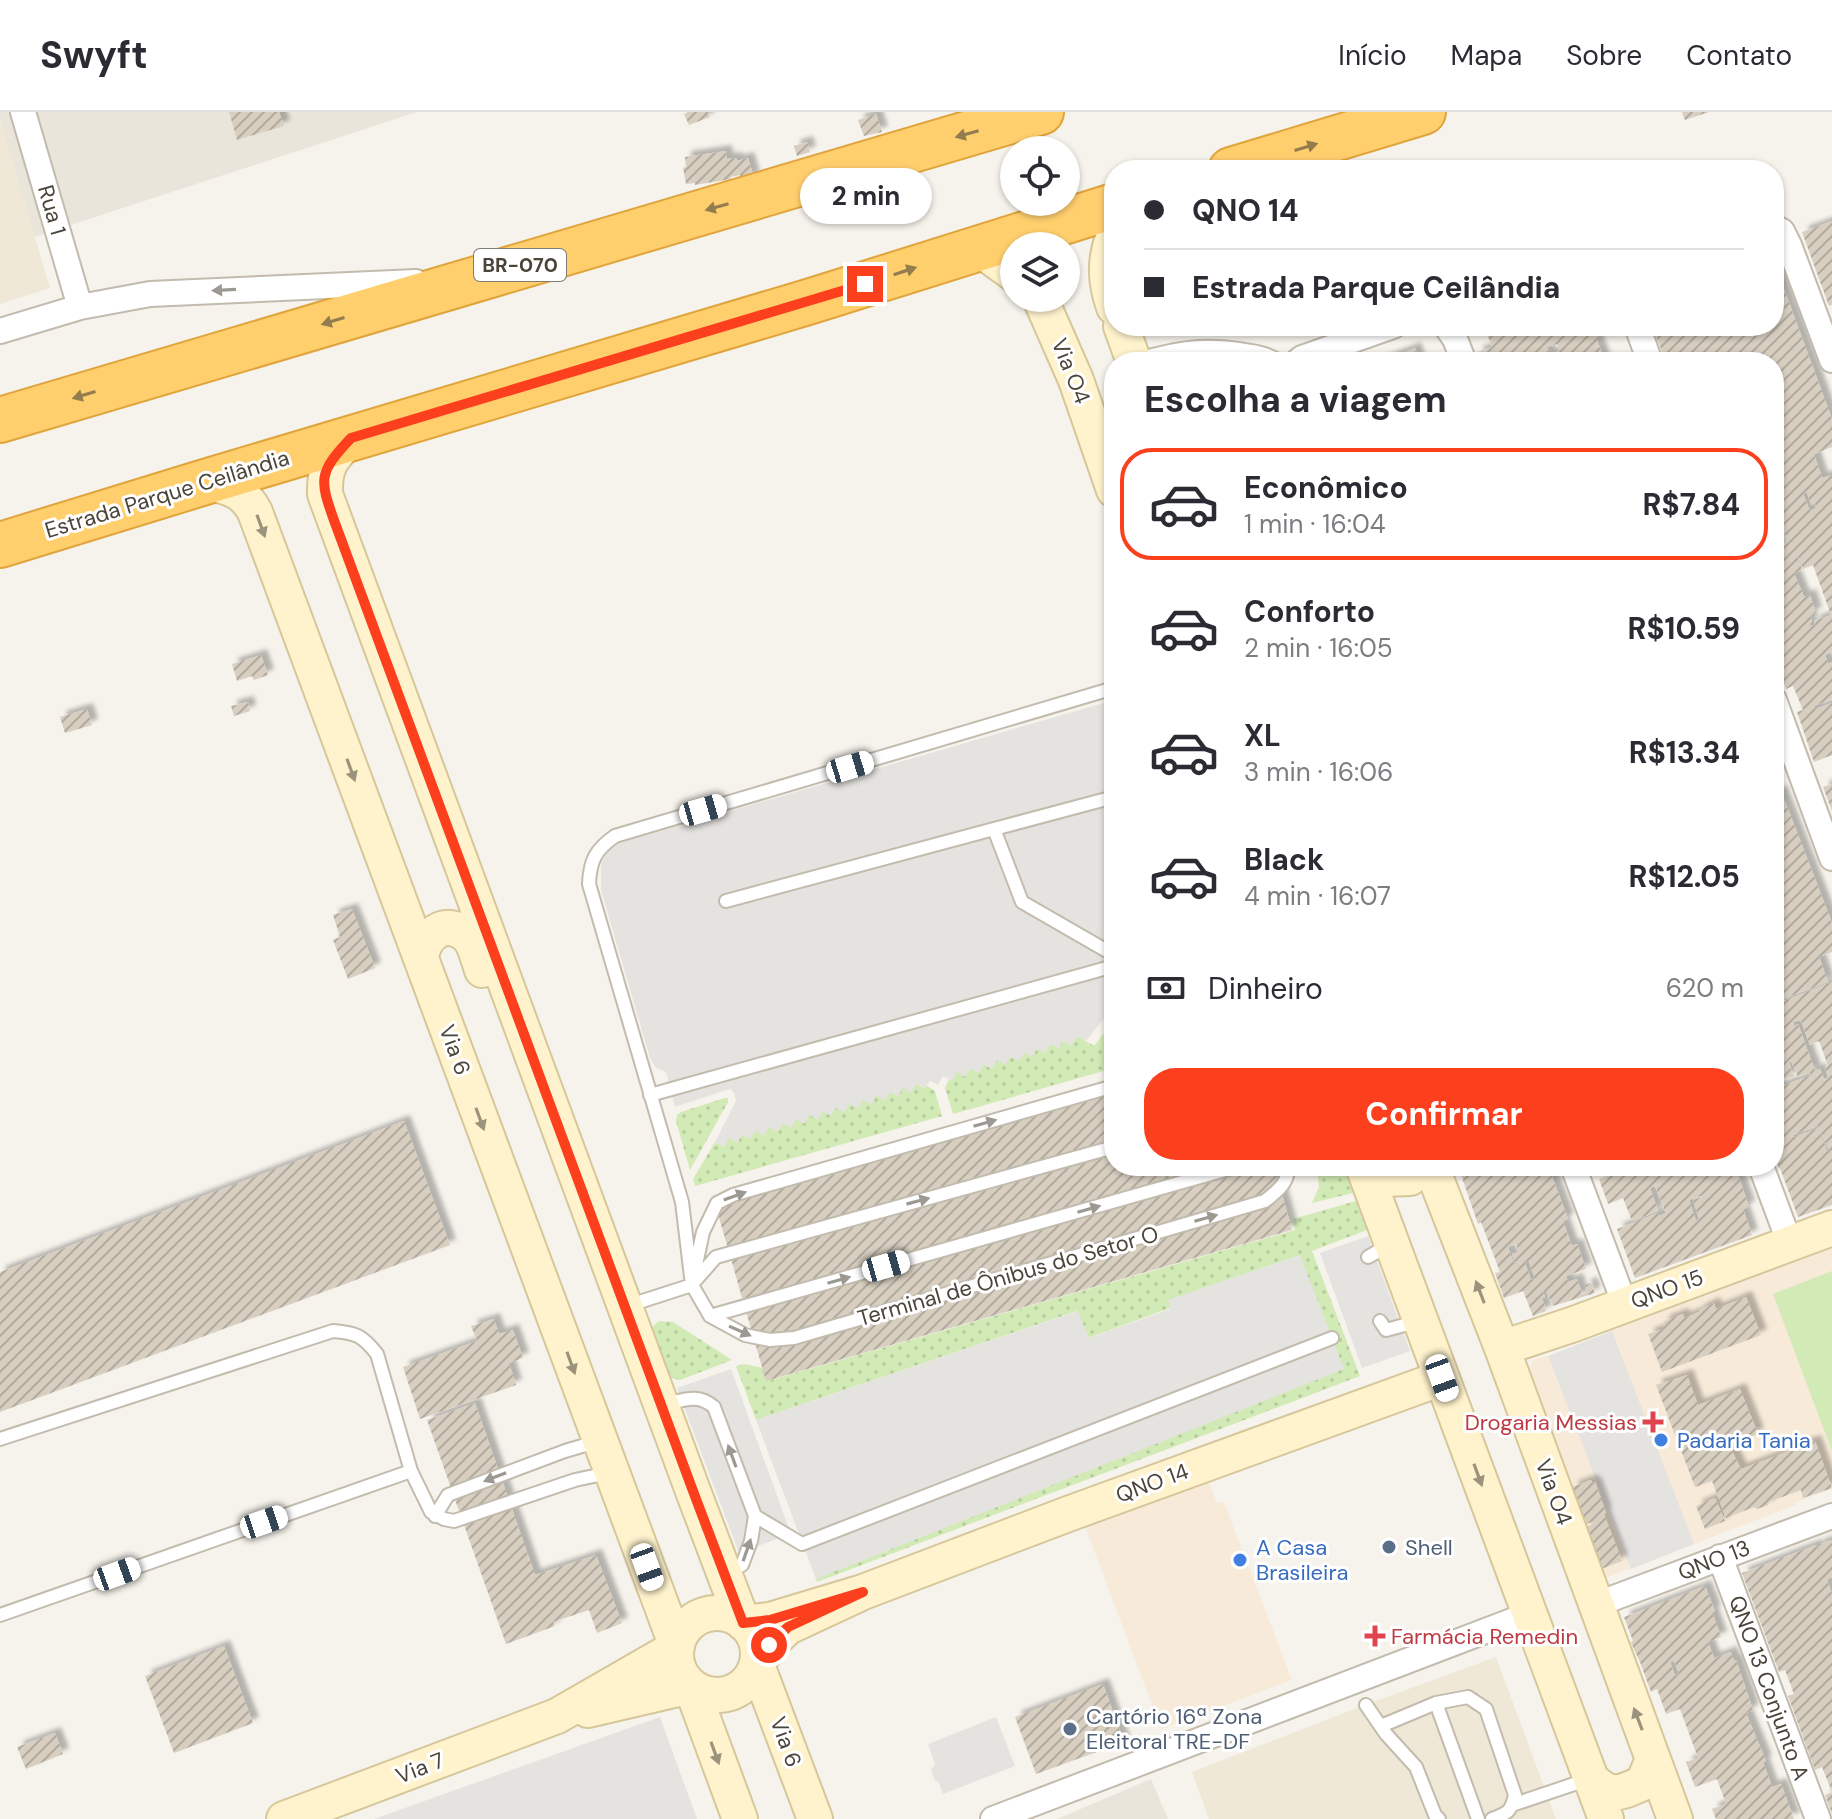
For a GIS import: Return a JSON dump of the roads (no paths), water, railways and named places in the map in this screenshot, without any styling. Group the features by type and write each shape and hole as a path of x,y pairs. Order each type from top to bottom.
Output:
{"highway":[{"name":"BR-070","path":"0,420 1041,112"},
{"path":"1264,160 1423,112"},
{"name":"Estrada Parque Ceilândia","path":"0,545 808,302 1104,209"}],"main road":[{"path":"978,248 1000,264"},
{"name":"Via O4","path":"1046,312 1076,380 1104,461"},
{"path":"351,438 326,470 325,494 661,1405 743,1623 753,1635 758,1649 754,1673 743,1686 729,1694 710,1695 691,1686"},
{"name":"Via 6","path":"205,482 242,493 255,512 677,1647"},
{"path":"421,958 424,942 436,931 459,930 471,940 529,1094 570,1158"},
{"path":"1365,1176 1380,1250 1420,1320 1606,1819"},
{"path":"1379,1176 1385,1179 1412,1176"},
{"name":"Via O4","path":"1435,1176 1502,1348 1675,1819"},
{"name":"QNO 15","path":"1502,1348 1832,1228"},
{"name":"QNO 14","path":"743,1623 770,1620 863,1592 1442,1378"},
{"name":"QNO 14","path":"757,1665 769,1645 788,1627 863,1592"},
{"path":"740,1819 691,1686 682,1675 677,1661 677,1647 691,1623 703,1616 731,1616 743,1623"},
{"name":"Via 7","path":"284,1819 557,1716 677,1647"},
{"name":"Via 6","path":"757,1665 815,1819"},
{"name":"Via 7","path":"557,1716 691,1686"},
{"path":"1591,1779 1605,1792 1619,1793 1643,1783 1653,1759"}],"street":[{"name":"Rua 1","path":"23,112 80,307"},
{"path":"1784,241 1832,360"},
{"path":"0,331 80,307 150,294 470,280"},
{"path":"1319,352 1365,336"},
{"path":"1784,727 1832,858"},
{"path":"1577,1176 1625,1305"},
{"path":"1765,1176 1790,1244"},
{"name":"QNO 13","path":"1595,1605 1832,1516"},
{"name":"QNO 13 Conjunto A","path":"1720,1557 1818,1819"},
{"path":"993,1819 1530,1614"}],"lane":[{"path":"1166,352 1216,345 1256,352"},
{"path":"710,1316 692,1285 682,1202 589,884 594,856 615,836 1104,691"},
{"path":"726,901 1104,800"},
{"path":"994,829 1022,902 1104,949"},
{"path":"650,1095 1104,969"},
{"path":"692,1285 703,1232 717,1203 733,1195 1104,1089"},
{"path":"625,1306 692,1285 716,1257 1104,1150"},
{"name":"Terminal de Ônibus do Setor O","path":"710,1316 1204,1176"},
{"name":"Terminal de Ônibus do Setor O","path":"710,1316 745,1335 770,1340 794,1338 1265,1201 1282,1187 1287,1176"},
{"path":"1380,1321 1386,1330 1420,1320"},
{"path":"0,1439 333,1331 354,1333 366,1339 377,1354 411,1471 435,1516 454,1521 575,1480 605,1456"},
{"path":"755,1516 802,1544 1332,1338"},
{"path":"661,1405 691,1398 705,1399 714,1407 755,1516 751,1541 742,1565 724,1573"},
{"path":"435,1516 448,1495 565,1451 605,1456"},
{"path":"0,1615 411,1471"},
{"path":"1381,1726 1436,1703 1468,1697 1486,1709 1515,1795 1507,1814 1492,1819"},
{"path":"1436,1703 1478,1819"},
{"path":"1366,1705 1416,1767 1439,1819"},
{"path":"1512,1805 1591,1779"}],"place":[{"name":"Drogaria Messias","path":"1653,1422"},
{"name":"Padaria Tania","path":"1661,1440"},
{"name":"Shell","path":"1389,1547"},
{"name":"A Casa Brasileira","path":"1240,1560"},
{"name":"Farmácia Remedin","path":"1375,1636"},
{"name":"Cartório 16ª Zona Eleitoral TRE-DF","path":"1070,1729"}]}
